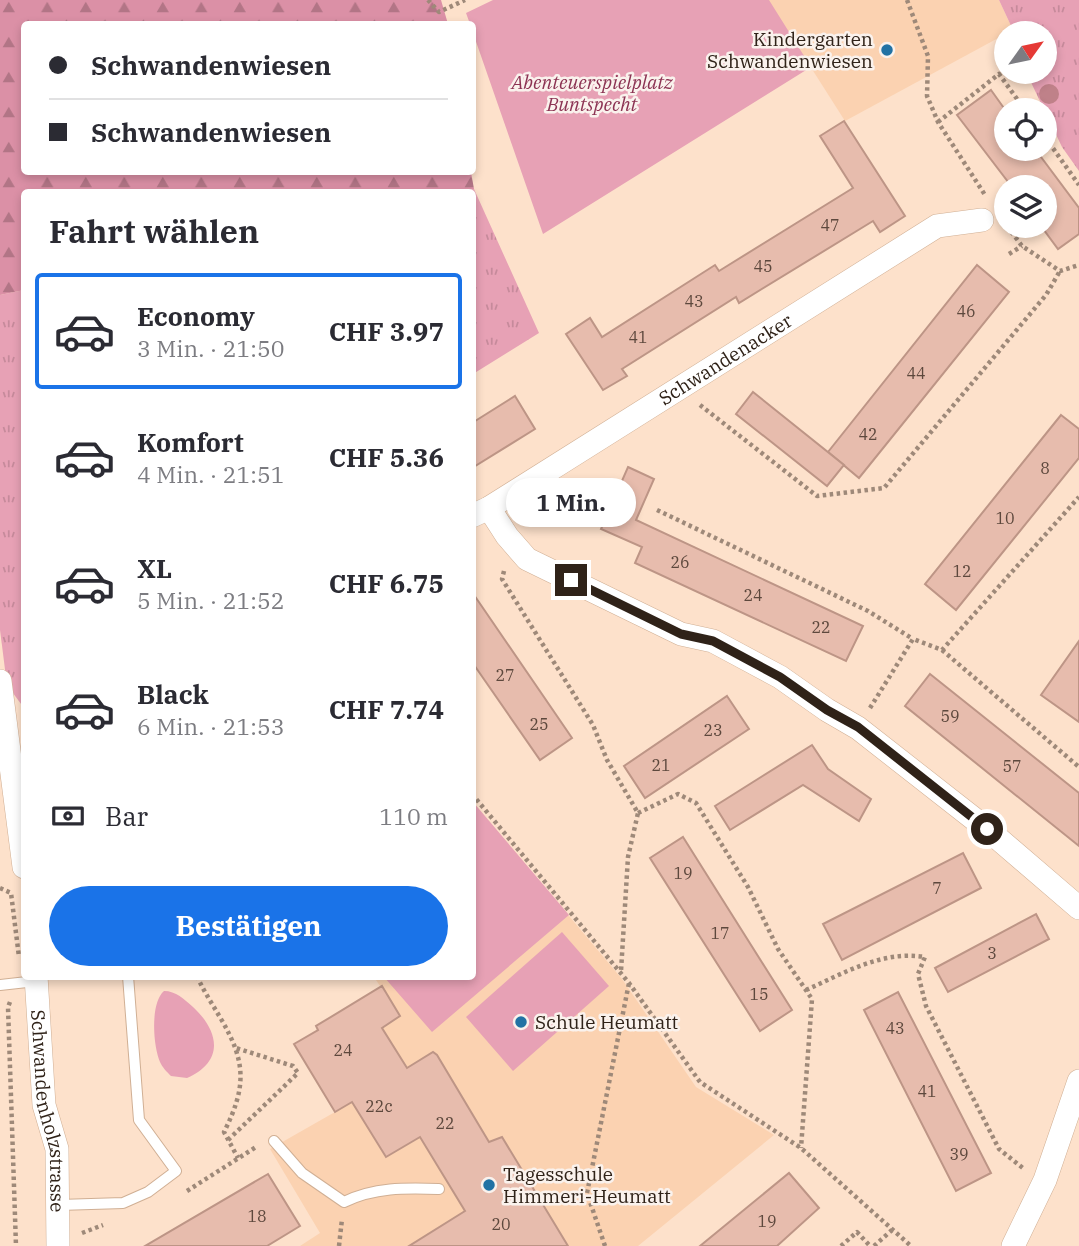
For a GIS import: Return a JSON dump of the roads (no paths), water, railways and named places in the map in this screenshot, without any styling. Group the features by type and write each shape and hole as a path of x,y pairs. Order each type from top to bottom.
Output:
{"street":[{"name":"Schwandenacker","path":"481,512 937,226 987,211"},
{"path":"481,512 527,559 681,634 713,641 780,677 827,710 858,727 987,829 1079,908"},
{"path":"0,681 21,810"},
{"name":"Schwandenholzstrasse","path":"29,981 44,1105 57,1149 58,1246"},
{"path":"1013,1246 1045,1180 1078,1087"}],"lane":[{"path":"59,1205 123,1203 148,1192 176,1171 139,1120 128,980"},
{"path":"0,985 29,981"},
{"path":"274,1141 302,1173 344,1202 359,1195 391,1188 439,1189"}],"place":[{"name":"Kindergarten Schwandenwiesen","path":"887,50"},
{"name":"Schule Heumatt","path":"521,1022"},
{"name":"Tagesschule Himmeri-Heumatt","path":"489,1185"}],"park label":[{"name":"Abenteuerspielplatz Buntspecht","path":"592,93"}]}
